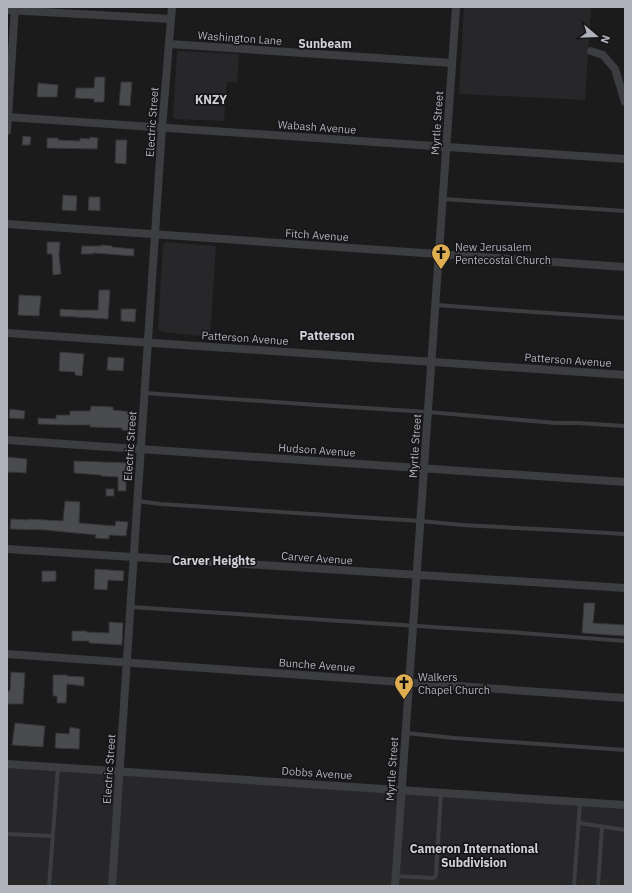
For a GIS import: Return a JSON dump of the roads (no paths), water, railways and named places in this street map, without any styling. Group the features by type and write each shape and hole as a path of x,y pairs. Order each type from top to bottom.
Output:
{"street":[{"name":"Electric Street","path":"112,886 162,128 172,7"},
{"name":"Myrtle Street","path":"395,886 456,7"},
{"path":"7,131 13,9 171,19"},
{"name":"Washington Lane","path":"169,44 452,63"},
{"path":"591,51 603,55 615,69 625,102"},
{"name":"Wabash Avenue","path":"7,117 625,159"},
{"name":"Fitch Avenue","path":"7,224 625,267"},
{"name":"Patterson Avenue","path":"7,333 625,374"},
{"name":"Hudson Avenue","path":"7,440 625,482"},
{"name":"Carver Avenue","path":"7,549 625,588"},
{"name":"Bunche Avenue","path":"7,654 625,698"},
{"name":"Dobbs Avenue","path":"7,764 625,805"}],"lane":[{"path":"443,199 625,211"},
{"path":"436,304 512,311 625,318"},
{"path":"145,393 428,412 556,423 625,426"},
{"path":"137,501 161,504 421,520 462,525 625,534"},
{"path":"130,607 625,641"},
{"path":"406,733 454,738 625,750"},
{"path":"50,886 58,767"},
{"path":"396,876 435,877 441,792"},
{"path":"574,886 580,802"},
{"path":"579,823 625,830"},
{"path":"598,886 602,827"},
{"path":"7,834 53,836"}],"place":[{"name":"New Jerusalem Pentecostal Church","path":"441,270"},
{"name":"Walkers Chapel Church","path":"404,700"}],"district":[{"name":"Sunbeam","path":"325,44"},
{"name":"KNZY","path":"211,100"},
{"name":"Patterson","path":"327,336"},
{"name":"Carver Heights","path":"214,561"},
{"name":"Cameron International Subdivision","path":"474,856"}]}
